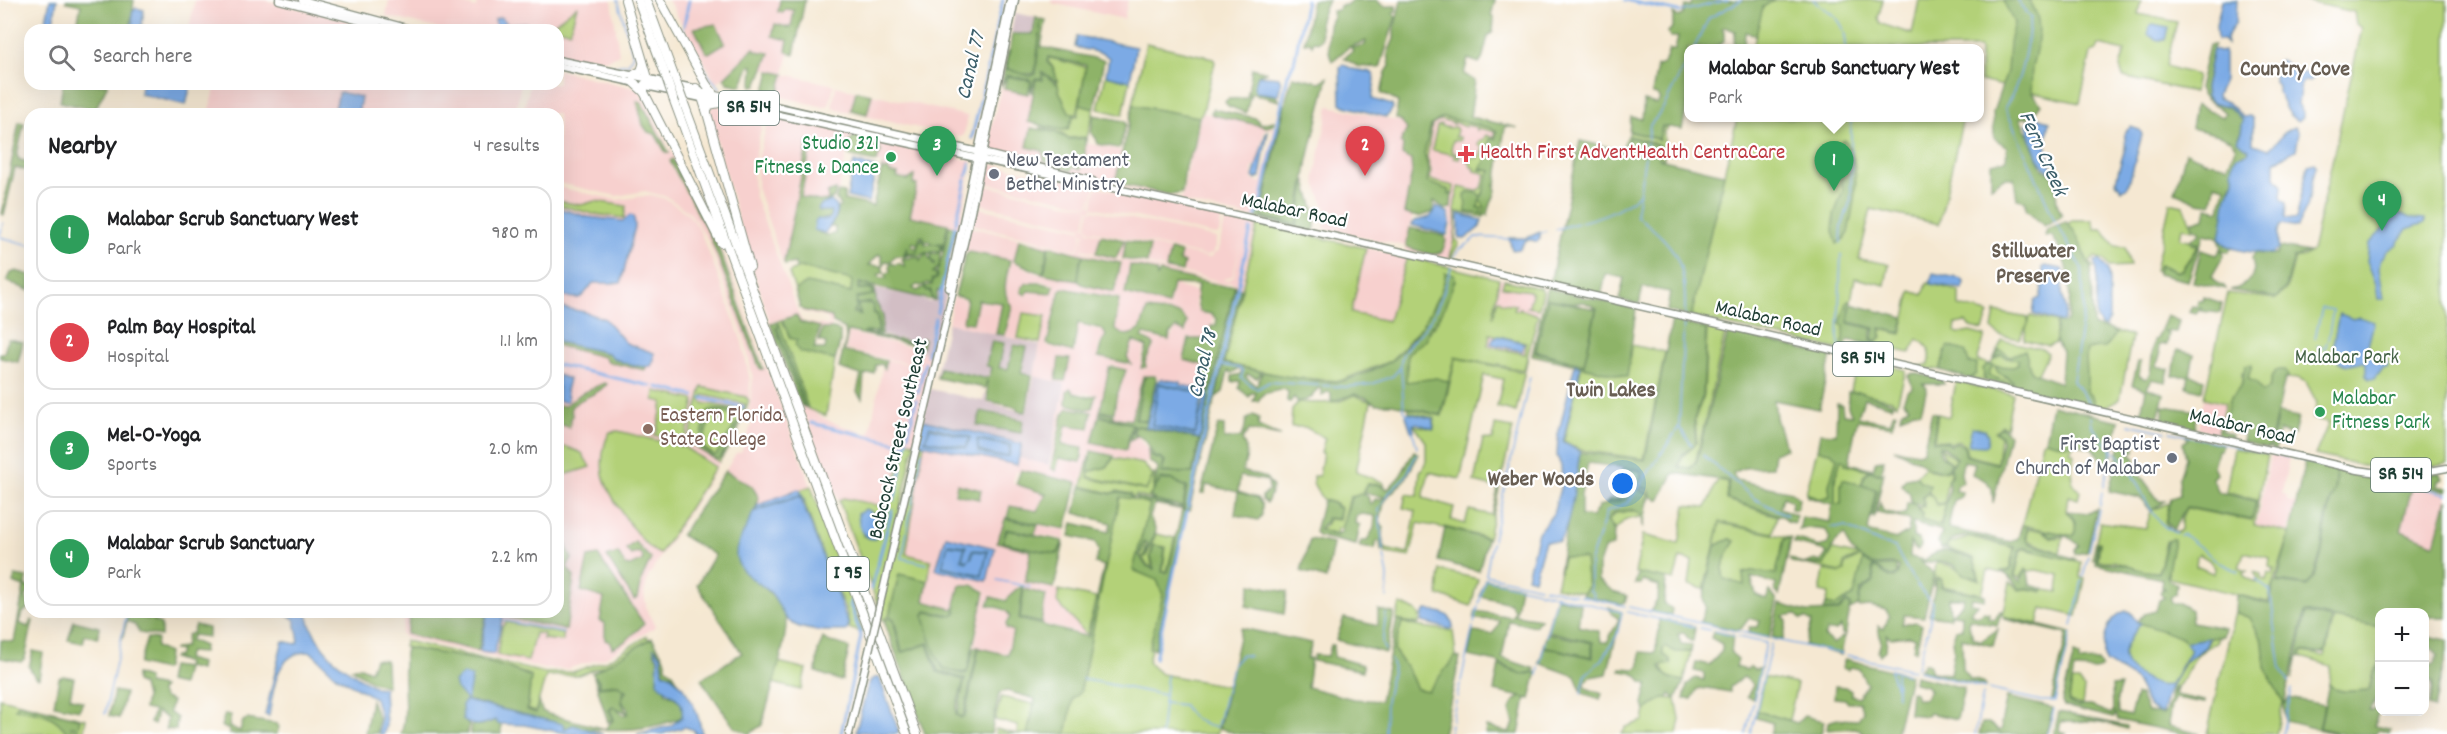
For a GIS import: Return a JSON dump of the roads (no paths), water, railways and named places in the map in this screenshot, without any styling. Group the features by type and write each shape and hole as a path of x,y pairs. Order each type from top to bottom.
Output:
{"highway":[{"path":"624,0 647,85 723,247 751,313"},
{"name":"I 95","path":"638,0 907,734"},
{"name":"I 95","path":"646,0 674,76 685,98 917,734"},
{"path":"660,0 702,91 759,306"},
{"path":"643,65 634,78 647,85 712,92"},
{"path":"685,98 702,91 734,100 746,99"},
{"path":"707,113 709,105 719,103"}],"main road":[{"path":"279,0 372,24"},
{"path":"302,0 376,18 379,22 388,24"},
{"path":"980,156 1010,0"},
{"path":"980,156 1015,0"},
{"path":"321,12 332,8"},
{"path":"564,61 606,69 620,75"},
{"path":"998,62 1001,70"},
{"path":"575,70 583,64"},
{"path":"564,67 634,78 685,98"},
{"path":"575,70 587,68 603,71 606,69"},
{"name":"Malabar Road","path":"702,91 719,103 1074,176 1119,190"},
{"name":"Malabar Road","path":"712,92 904,136 1053,176 2358,470 2402,475 2447,468"},
{"path":"765,111 777,107"},
{"path":"892,140 904,136"},
{"name":"Babcock Street Southeast","path":"849,734 943,327 954,259 980,156"},
{"path":"1053,176 1071,179 1074,176"}],"water":[{"path":"50,0 57,0 53,24 45,24"},
{"path":"2222,0 2237,0 2236,22 2226,38 2227,44 2223,40 2217,40 2216,25"},
{"path":"136,8 144,10 142,24 133,24 132,13"},
{"path":"501,17 508,24 495,24 495,19"},
{"path":"2150,25 2168,27 2165,40 2158,40 2148,35"},
{"path":"1077,36 1136,47 1130,81 1106,75 1109,58 1104,54 1075,47"},
{"path":"2213,49 2219,52 2224,51 2224,80 2217,95 2218,98 2229,103 2243,117 2250,116 2253,119 2253,144 2269,149 2291,129 2295,127 2299,133 2296,150 2275,161 2275,177 2282,185 2281,198 2286,203 2285,218 2296,219 2308,165 2314,163 2316,165 2307,207 2297,227 2282,224 2278,233 2278,248 2272,254 2230,247 2220,239 2227,196 2234,181 2232,170 2234,161 2236,157 2248,153 2249,149 2237,141 2243,120 2230,107 2212,102 2206,96 2205,88"},
{"path":"2278,61 2283,61 2293,72 2305,73 2313,78 2301,84 2298,104 2303,117 2298,121 2288,112 2278,93 2274,75 2278,72"},
{"path":"1343,64 1352,69 1371,72 1374,75 1372,99 1392,105 1393,108 1386,117 1341,103 1340,68"},
{"path":"1258,75 1279,77 1281,83 1278,95 1256,92 1254,87"},
{"path":"140,90 190,90 186,105 140,94"},
{"path":"339,92 361,97 359,108 335,108"},
{"path":"2037,117 2050,121 2046,144 2052,173 2038,158 2027,125 2028,121"},
{"path":"2131,127 2140,130 2142,135 2128,187 2122,190 2116,182 2126,145 2125,132"},
{"path":"1268,131 1260,177 1255,179 1253,177"},
{"path":"854,162 876,168 869,202 847,197"},
{"path":"831,201 836,205 836,217 825,233 814,230 818,219 828,220 830,218 831,211 818,209 821,205"},
{"path":"1436,206 1449,213 1450,224 1447,235 1412,225 1414,221 1431,216"},
{"path":"564,210 588,217 623,221 630,215 634,216 635,227 621,283 593,283 580,298 564,297"},
{"path":"2393,210 2409,218 2425,219 2425,223 2407,229 2396,245 2386,252 2380,261 2379,269 2384,299 2378,299 2376,284 2367,261 2369,244 2384,228"},
{"path":"1459,214 1482,220 1480,227 1465,239 1459,238"},
{"path":"1540,232 1537,242 1525,241 1520,249 1512,250 1509,238 1527,238"},
{"path":"2100,260 2107,269 2109,280 2109,320 2106,327 2101,326 2096,317 2095,261"},
{"path":"2043,267 2062,269 2063,272 2062,290 2066,311 2064,320 2060,322 2033,314 2035,300 2040,298"},
{"path":"1933,273 1962,279 1963,289 1931,284"},
{"path":"564,308 605,319 626,343 654,353 654,360 651,366 640,366 628,364 608,353 564,343"},
{"path":"2340,314 2353,319 2359,317 2374,322 2367,350 2372,357 2384,356 2388,363 2387,368 2383,367 2374,379 2366,376 2364,361 2350,365 2337,359 2334,344"},
{"path":"1498,336 1524,343 1522,351 1491,344 1493,338"},
{"path":"1575,364 1580,368 1563,442 1580,452 1573,498 1567,523 1559,542 1545,541 1534,579 1527,577 1538,532 1553,514 1562,481 1561,466 1557,456 1558,435"},
{"path":"564,377 569,379 566,402 564,402"},
{"path":"1160,379 1181,382 1181,385 1201,389 1209,394 1200,439 1146,427 1157,382","holes":["1159,383 1204,394 1195,435 1152,425"]},
{"path":"1159,384 1203,394 1195,434 1152,425"},
{"path":"1408,413 1434,419 1433,429 1417,423 1413,425 1414,431 1411,431 1406,416"},
{"path":"923,420 1022,444 1017,465 918,443","holes":["930,426 970,437 966,448 925,441","978,439 1011,445 1009,456 996,457 978,452"]},
{"path":"1972,427 1985,430 1988,436 1987,444 1984,446 1968,445"},
{"path":"930,428 970,438 966,447 925,440"},
{"path":"977,440 1010,446 1008,456 996,456 979,451"},
{"path":"798,489 805,502 800,495 755,510 758,505"},
{"path":"800,496 848,623 846,631 813,630 790,622 770,592 742,570 737,560 739,542 753,512"},
{"path":"866,509 881,519 875,539 864,535 860,527 858,514"},
{"path":"946,536 995,548 987,581 936,569","holes":["948,544 966,546 962,558 967,561 971,557 972,550 988,551 982,576 942,567"]},
{"path":"948,545 965,547 961,559 966,562 972,557 973,551 987,552 982,575 942,566"},
{"path":"1426,610 1440,612 1447,616 1453,627 1450,629 1422,622"},
{"path":"2126,611 2141,623 2125,646 2124,660 2134,672 2162,686 2170,685 2190,650 2185,642 2209,638 2205,647 2183,663 2167,695 2162,713 2151,708 2136,681 2105,662 2106,632 2114,619"},
{"path":"292,618 308,618 316,638 332,657 362,680 375,687 384,688 386,725 384,734 379,734 380,716 375,698 336,676 311,652 299,653 290,657 283,664 275,683 269,716 265,715 282,643 283,641 296,644 299,641 295,620"},
{"path":"487,618 503,618 494,654 480,650"},
{"path":"653,647 661,655 663,672 678,682 690,698 698,716 702,734 695,734 694,730 685,727 662,734 637,734 670,726 682,717 679,701 657,682 658,658"},
{"path":"463,674 472,677 467,701 563,724 564,729 573,725 603,734 570,734 524,725 498,724 495,720 478,725 467,723 463,720 462,705 466,700 454,682"},
{"path":"879,677 899,732 894,734 856,731 868,685 872,679"}],"waterway":[{"path":"612,65 628,64 633,54 618,0"},
{"path":"684,25 689,0"},
{"name":"Canal 77","path":"972,138 1003,0"},
{"name":"Canal 78","path":"1255,216 1260,208 1288,74 1294,63 1306,0"},
{"path":"1625,0 1679,12"},
{"path":"1679,12 1728,0"},
{"path":"1696,44 1709,18 1742,0"},
{"path":"1813,0 1841,24 1846,44"},
{"name":"Fern Creek","path":"2016,0 2031,17 2020,75 2005,107 2055,221"},
{"path":"684,25 682,29 709,76 720,88"},
{"path":"1648,139 1650,125 1661,112 1684,67"},
{"path":"1841,243 1842,226 1851,199 1851,122"},
{"path":"1647,143 1636,215 1662,237 1677,258 1684,282 1685,315"},
{"name":"Canal 77","path":"967,176 970,164"},
{"name":"Canal 77","path":"956,222 966,180"},
{"path":"1556,229 1610,212 1639,194"},
{"path":"0,235 3,223"},
{"name":"Fern Creek","path":"2057,224 2082,269 2084,310 2073,381 2091,406"},
{"name":"Canal 77","path":"937,312 955,226"},
{"name":"Canal 78","path":"1188,507 1251,229"},
{"path":"1541,233 1546,231"},
{"path":"0,237 24,243"},
{"path":"1470,243 1475,237 1509,239"},
{"path":"1454,257 1468,244"},
{"path":"1840,350 1838,337 1841,254"},
{"path":"1221,365 1239,368 1243,371 1241,378 1257,389 1269,382 1346,387 1372,384 1393,376 1401,366 1405,351 1428,324 1437,309 1451,267"},
{"path":"2315,338 2322,308 2333,310 2328,340"},
{"name":"Canal 77","path":"927,355 935,318"},
{"path":"1594,599 1590,591 1590,562 1607,511 1628,503 1679,427 1684,320"},
{"path":"2317,346 2325,348 2327,342"},
{"name":"Canal 77","path":"918,392 925,363"},
{"path":"564,366 651,386"},
{"path":"1401,368 1404,410 1408,416"},
{"path":"1493,539 1530,377"},
{"path":"657,387 694,396"},
{"path":"702,398 743,407"},
{"name":"Canal 77","path":"908,435 916,400"},
{"name":"Fern Creek","path":"2091,417 2092,426 2114,452"},
{"path":"811,423 906,445"},
{"path":"2129,424 2166,432"},
{"path":"1679,427 1692,445"},
{"path":"1412,429 1417,448"},
{"path":"2170,432 2267,453"},
{"name":"Canal 77","path":"903,460 907,440"},
{"path":"2109,464 2112,450"},
{"path":"922,451 902,558 927,564"},
{"path":"1383,551 1379,509 1391,490 1406,476 1417,453"},
{"name":"Fern Creek","path":"2116,453 2131,473 2157,519 2166,528 2176,533"},
{"path":"2271,454 2288,457"},
{"path":"1703,455 1755,499 1787,515"},
{"path":"2292,458 2320,465"},
{"path":"2323,466 2413,486"},
{"name":"Canal 77","path":"894,500 902,468"},
{"path":"2104,487 2108,468"},
{"path":"2416,486 2447,494"},
{"path":"2100,506 2102,492"},
{"name":"Canal 77","path":"871,589 892,510"},
{"path":"2089,551 2099,510"},
{"name":"Canal 78","path":"1155,659 1187,511"},
{"path":"1830,527 1846,527 1880,543 1895,547 1915,581 1929,599"},
{"name":"Fern Creek","path":"2180,535 2183,534 2220,563 2239,572"},
{"path":"1492,543 1486,575 1540,587"},
{"path":"1384,555 1388,576 1387,597"},
{"path":"2083,577 2088,556"},
{"path":"1479,603 1485,579 1551,594"},
{"path":"997,580 1030,587"},
{"name":"Fern Creek","path":"2256,580 2270,591 2281,669 2289,683"},
{"path":"2072,626 2082,581"},
{"path":"1544,588 1576,595"},
{"path":"1554,595 1622,612 1617,635 1602,660 1586,674 1581,694"},
{"path":"1580,596 1625,606"},
{"path":"1546,637 1556,597"},
{"name":"Canal 77","path":"841,734 861,636 850,604 852,600"},
{"path":"1917,667 1929,627 1933,602 1931,601"},
{"path":"1474,623 1478,607"},
{"path":"1629,607 1768,638"},
{"path":"1627,612 1695,627"},
{"path":"1385,650 1382,644 1386,614"},
{"path":"105,714 126,618"},
{"path":"503,620 563,633"},
{"path":"1461,681 1473,627"},
{"path":"1700,628 1710,630"},
{"path":"1714,631 1734,636"},
{"path":"1988,689 2041,701 2055,701 2071,633"},
{"path":"1738,637 1766,643 1754,700"},
{"path":"1772,639 1842,654"},
{"path":"1540,664 1545,640"},
{"path":"1751,734 1771,644"},
{"path":"1164,703 1184,705 1189,713 1198,720 1217,727 1233,664 1241,655 1249,656"},
{"path":"1846,655 1913,670"},
{"path":"1385,734 1386,702 1393,666 1391,660"},
{"path":"1538,675 1539,668"},
{"path":"1897,690 1890,670 1908,674"},
{"path":"1918,671 1985,688"},
{"path":"1896,673 1897,696"},
{"path":"1161,734 1167,675"},
{"path":"1082,679 1164,695"},
{"path":"1457,697 1460,684"},
{"name":"Fern Creek","path":"2282,734 2292,689"},
{"path":"1975,734 1983,694"},
{"path":"1452,720 1456,701"},
{"path":"1746,734 1753,703"},
{"path":"2048,734 2054,709"},
{"path":"1449,734 1451,724"}],"place":[{"name":"Health First AdventHealth CentraCare","path":"1466,154"},
{"name":"Studio 321 Fitness & Dance","path":"891,157"},
{"name":"New Testament Bethel Ministry","path":"994,174"},
{"name":"Mel-O-Yoga","path":"937,176"},
{"name":"Palm Bay Hospital","path":"1365,176"},
{"name":"Malabar Scrub Sanctuary West","path":"1834,191"},
{"name":"Malabar Scrub Sanctuary","path":"2382,231"},
{"name":"Malabar Fitness Park","path":"2320,412"},
{"name":"Eastern Florida State College","path":"648,429"},
{"name":"First Baptist Church of Malabar","path":"2172,458"}],"district":[{"name":"Country Cove","path":"2295,70"},
{"name":"Stillwater Preserve","path":"2033,264"},
{"name":"Twin Lakes","path":"1611,391"},
{"name":"Weber Woods","path":"1541,480"}],"park label":[{"name":"Malabar Park","path":"2347,359"}]}
